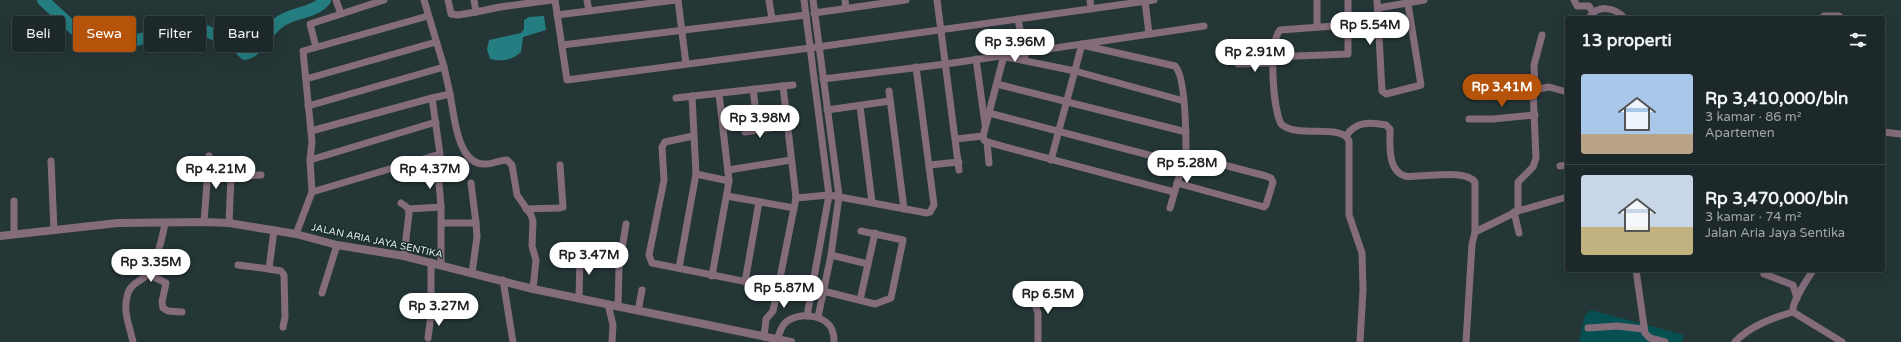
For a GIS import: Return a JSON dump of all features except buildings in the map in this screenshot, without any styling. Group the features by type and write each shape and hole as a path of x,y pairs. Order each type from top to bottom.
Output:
{"street":[{"path":"336,0 341,14"},
{"path":"316,47 310,22 384,0"},
{"path":"424,0 444,68 461,147 469,158 480,163 486,164 509,160 512,164 515,189 533,221 532,246 536,260 533,289"},
{"path":"448,0 451,14 454,15 476,12 500,3 552,0"},
{"path":"474,0 476,12"},
{"path":"556,0 567,80 1091,9 1122,2 1154,0"},
{"path":"587,0 588,11"},
{"path":"558,15 588,11 618,4 677,0 686,64"},
{"path":"769,0 772,19"},
{"path":"804,0 829,195 807,316"},
{"path":"813,0 839,196 831,255 818,317"},
{"path":"845,0 846,8"},
{"path":"814,12 876,2 906,0"},
{"path":"937,0 959,170"},
{"path":"1090,0 1091,9"},
{"path":"1317,0 1317,27"},
{"path":"1238,64 1348,54 1348,0"},
{"path":"1377,0 1382,91 1386,94 1421,85 1408,4"},
{"path":"1378,8 1424,0"},
{"path":"1574,0 1577,6 1590,6 1591,16"},
{"path":"1144,1 1149,34"},
{"path":"1591,16 1600,9 1610,9 1622,16"},
{"path":"562,45 806,14"},
{"path":"296,234 312,192 310,160 311,131 302,52 428,16"},
{"path":"1824,16 1839,16"},
{"path":"1018,19 1026,61"},
{"path":"1348,24 1280,30 1277,35 1272,60 1275,92 1281,124 1299,132 1331,132 1346,136 1349,141 1349,215 1362,253 1363,290 1360,342"},
{"path":"823,79 1004,56 1204,26"},
{"path":"1519,233 1516,212 1518,182 1533,167 1536,158 1534,65 1542,35"},
{"path":"306,79 436,42"},
{"path":"1051,160 1082,44"},
{"path":"1082,44 1175,66 1179,72 1184,101 1186,155 1170,208"},
{"path":"1004,56 1075,71 1184,101"},
{"path":"985,128 1004,56"},
{"path":"976,59 989,163"},
{"path":"796,198 829,195 839,196 927,213 934,207 916,67"},
{"path":"308,106 444,68"},
{"path":"676,98 793,84"},
{"path":"997,84 1186,132"},
{"path":"764,337 766,319 773,311 796,198 790,160 782,86"},
{"path":"1534,89 1552,88 1565,91"},
{"path":"753,89 758,130"},
{"path":"889,90 904,209"},
{"path":"311,131 450,94"},
{"path":"712,276 729,181 719,94"},
{"path":"679,268 696,174 692,96"},
{"path":"312,192 438,155 441,151 432,98"},
{"path":"827,110 890,102"},
{"path":"860,106 872,202"},
{"path":"989,113 1183,164"},
{"path":"1469,119 1493,119 1535,115"},
{"path":"310,160 436,122"},
{"path":"1346,136 1351,128 1362,124 1386,125 1390,129 1390,149 1392,162 1398,172 1406,176 1462,174 1472,178 1475,182 1475,232 1472,244 1466,342"},
{"path":"745,132 771,128"},
{"path":"1885,132 1901,134"},
{"path":"693,136 663,144 664,180 649,255 652,264 794,291"},
{"path":"956,139 985,139 1051,160 1174,192"},
{"path":"1177,183 1262,207 1266,205 1273,182 1271,178 1186,155"},
{"path":"204,222 209,156"},
{"path":"728,170 790,160"},
{"path":"51,161 54,230"},
{"path":"929,166 959,162"},
{"path":"526,209 563,207 560,165"},
{"path":"438,171 442,223 441,265"},
{"path":"696,174 729,181"},
{"path":"229,223 231,176 261,175"},
{"path":"471,183 477,237 472,273"},
{"path":"727,196 794,208"},
{"path":"1475,232 1516,212 1565,198"},
{"path":"14,201 14,234"},
{"path":"745,282 759,202"},
{"path":"401,203 408,210 404,256"},
{"path":"408,210 441,207"},
{"name":"JALAN ARIA JAYA SENTIKA","path":"0,236 118,223 229,223 296,234 337,245 404,256 533,289 791,342"},
{"path":"133,342 127,321 127,296 131,286 148,274 159,250 165,223"},
{"path":"442,223 476,223"},
{"path":"618,306 619,268 626,224"},
{"path":"269,269 274,230"},
{"path":"823,291 875,304 890,300 892,297 904,242 902,240 875,233 861,231"},
{"path":"860,300 875,233"},
{"path":"322,293 337,245"},
{"path":"579,299 580,253"},
{"path":"831,255 868,264"},
{"path":"428,338 431,315 430,262"},
{"path":"238,265 281,271 284,275 285,317 283,327"},
{"path":"1636,272 1642,304 1643,329 1650,338 1665,342"},
{"path":"1793,312 1792,308 1812,272"},
{"path":"148,274 166,283 162,302 163,308 168,311 182,312"},
{"path":"1764,274 1793,286 1797,298"},
{"path":"502,280 512,342"},
{"path":"638,310 642,290"},
{"path":"1031,294 1038,313 1038,342"},
{"path":"608,304 613,325 612,342"},
{"path":"1735,342 1750,328 1777,316 1793,312 1842,342"},
{"path":"777,340 786,322 795,316 807,316 818,317 827,323 834,332 834,342"},
{"path":"1588,328 1617,326 1643,329"}],"shaded area":[{"path":"544,16 546,30 523,37 521,52 518,55 507,60 490,59 487,49 489,40 521,33 524,29 524,20 529,17"},
{"path":"1591,310 1684,335 1682,342 1579,342 1585,315"}],"waterway":[{"path":"43,0 83,37 103,44 124,43 149,37 206,31 225,39 245,54 251,52 271,29 281,21 316,8 325,0"}]}
